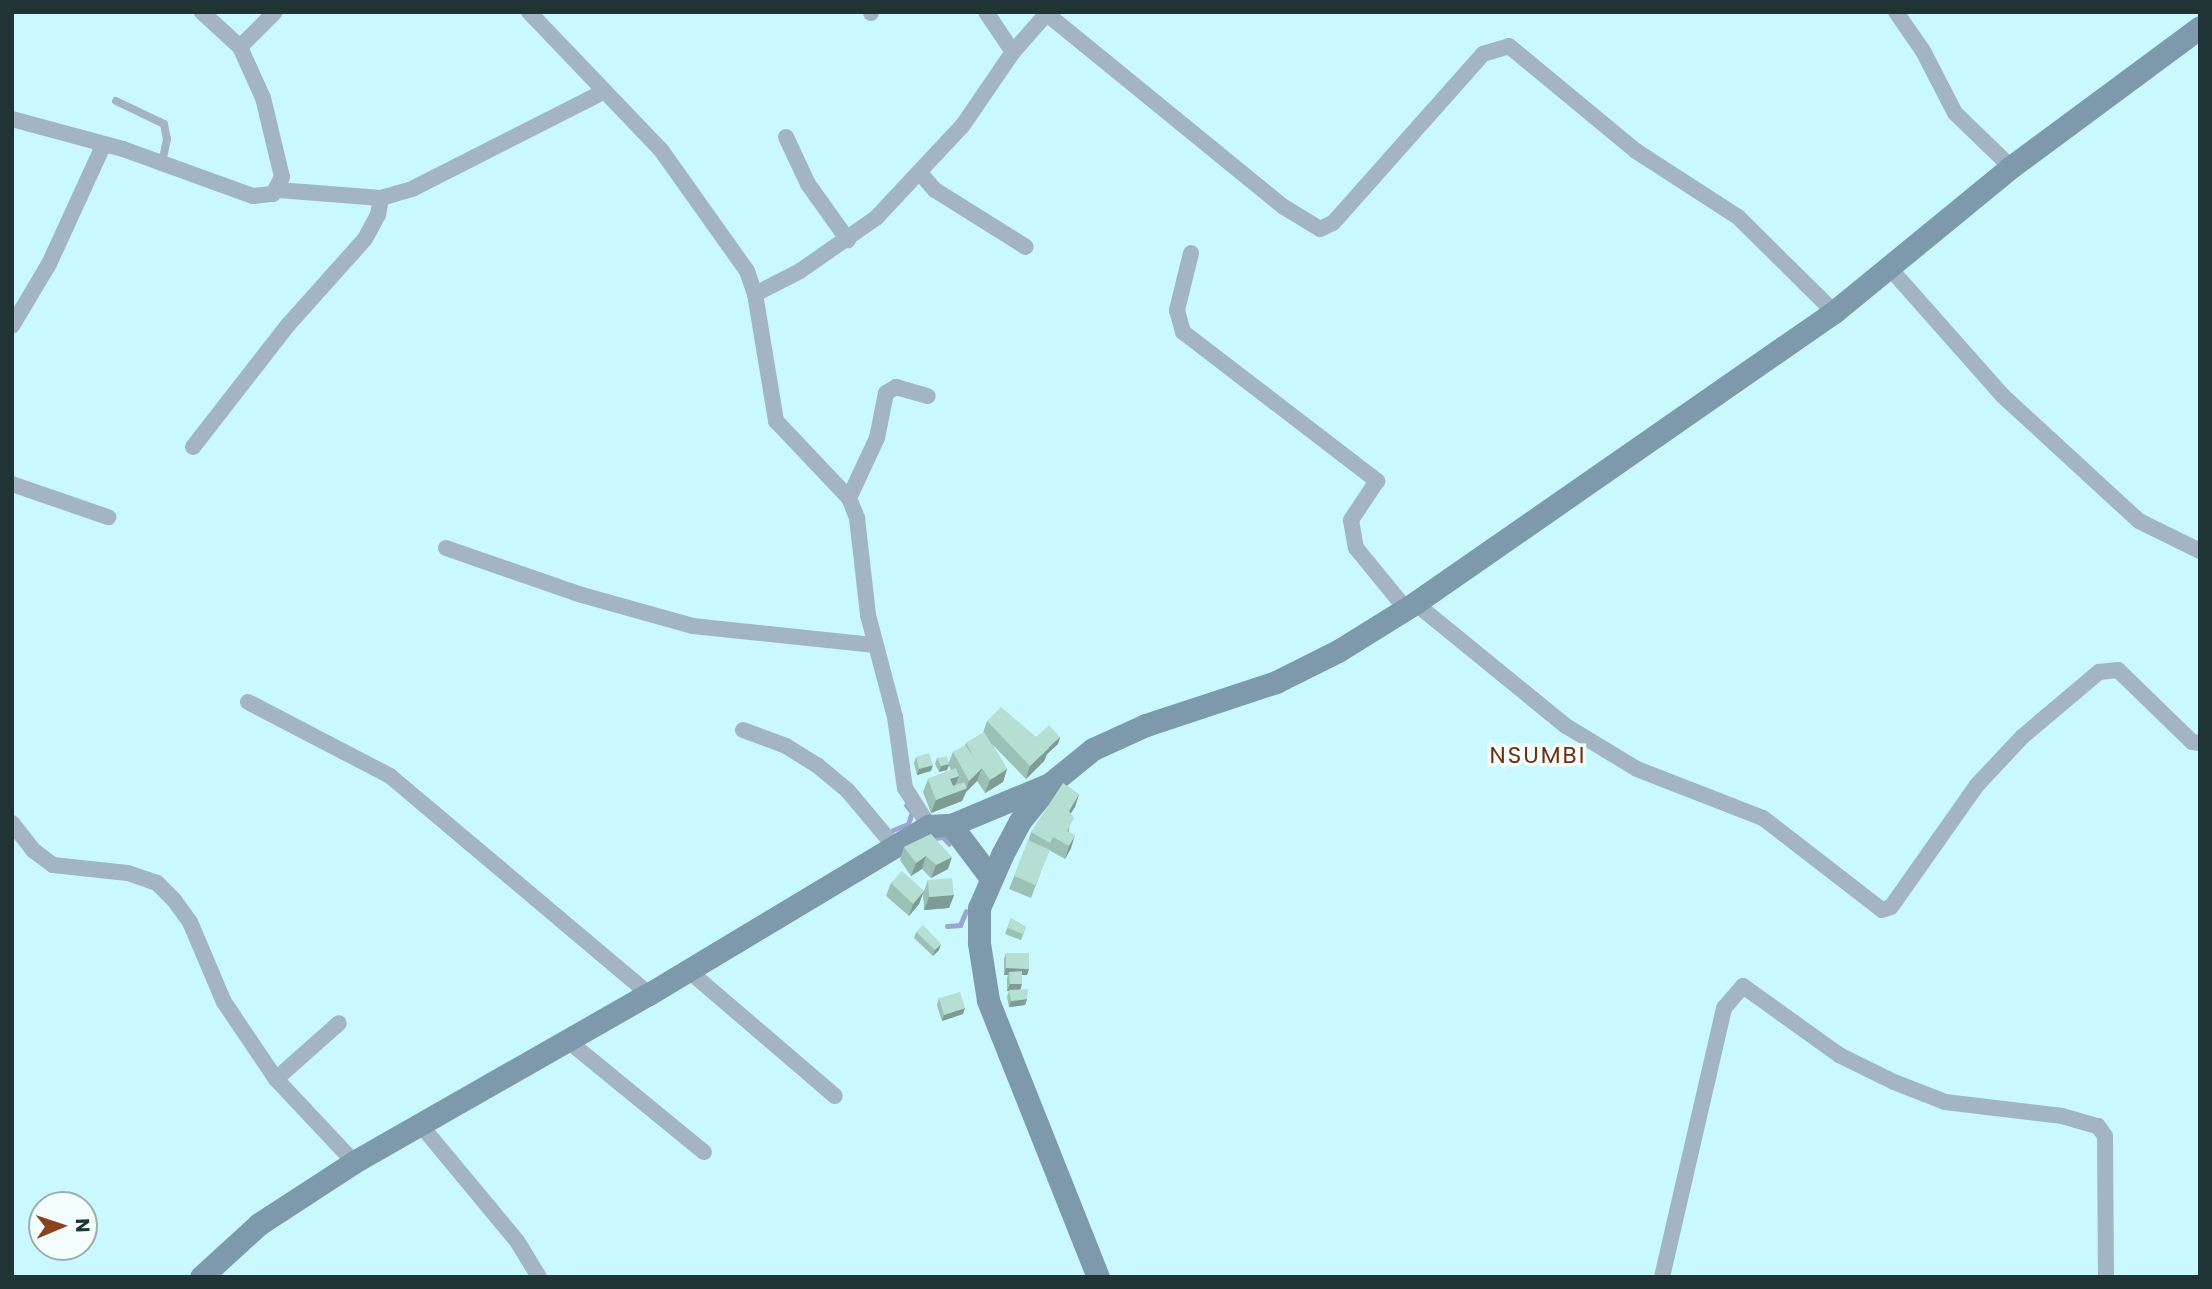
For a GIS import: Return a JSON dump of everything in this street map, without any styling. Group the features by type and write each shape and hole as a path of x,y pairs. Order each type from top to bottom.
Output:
{"street":[{"path":"202,12 240,47 263,98 276,141 282,177 278,190"},
{"path":"240,47 275,12"},
{"path":"529,12 661,150 747,271 755,294 776,421 849,498 858,518 875,645 895,717 905,788 991,878"},
{"path":"986,12 1013,52"},
{"path":"1896,12 1923,51 1955,113 2011,167"},
{"path":"755,294 848,240 920,173 963,125 1013,52 1048,13 1284,207 1320,229 1332,223 1483,54 1509,46 1636,151 1738,217 1834,312"},
{"path":"1098,1277 988,1000 979,943 979,908 991,878 1020,821 1051,783 1093,749 1146,725 1276,682 1410,606 1834,312 1887,265 2011,167 2198,32"},
{"path":"12,119 162,162 253,196 266,197 278,190 381,198 411,188 603,92"},
{"path":"786,137 808,184 848,240"},
{"path":"12,326 49,264 104,144"},
{"path":"920,173 935,190 1026,247"},
{"path":"193,447 288,325 365,239 378,215 381,198"},
{"path":"1191,253 1177,310 1183,332 1377,481 1351,520 1356,548 1410,606 1566,726 1637,769 1763,818 1882,910 1891,908 1977,785 2022,737 2099,672 2118,670 2192,742 2200,743"},
{"path":"1887,265 2003,396 2129,512 2200,551"},
{"path":"849,498 877,438 886,393 896,387 928,396"},
{"path":"12,484 108,517"},
{"path":"446,548 582,595 693,626 875,645"},
{"path":"248,702 390,776 649,994"},
{"path":"743,730 786,746 817,765 848,791 895,847"},
{"path":"201,1277 259,1224 419,1123 689,971 895,847 940,825 1051,783"},
{"path":"12,822 33,850 53,865 128,873 157,883 190,922 224,1002 276,1079 354,1162"},
{"path":"689,971 835,1096"},
{"path":"1662,1277 1724,1008 1743,986 1839,1055 1894,1082 1945,1102 2062,1116 2098,1126 2105,1136 2106,1277"},
{"path":"276,1079 339,1023"},
{"path":"567,1041 704,1152"},
{"path":"419,1123 517,1241 539,1277"}],"lane":[{"path":"116,101 164,124 167,139 162,162"}],"building":[{"path":"1001,707 1049,748 1030,766 987,721"},
{"path":"1049,725 1060,737 1048,748 1036,737"},
{"path":"984,732 1007,769 990,780 982,768 969,781 953,752 965,745 974,757 966,743"},
{"path":"929,753 933,765 919,769 916,757"},
{"path":"947,756 949,764 941,766 937,758"},
{"path":"956,768 959,776 950,779 953,786 964,782 967,788 936,800 928,779"},
{"path":"1063,783 1079,794 1069,811 1074,818 1067,831 1075,835 1069,846 1053,837 1050,843 1031,832"},
{"path":"931,834 952,857 936,865 926,856 916,863 904,847"},
{"path":"1028,840 1050,850 1035,885 1014,876"},
{"path":"902,871 924,891 913,904 891,883"},
{"path":"952,878 954,895 929,897 928,880"},
{"path":"1011,918 1026,927 1023,934 1008,928"},
{"path":"923,925 941,944 935,950 916,932"},
{"path":"1006,953 1029,953 1029,969 1006,968"},
{"path":"1022,971 1022,984 1010,984 1009,972"},
{"path":"1028,989 1027,999 1011,1001 1009,990"},
{"path":"960,992 965,1008 944,1015 939,998"}],"waterway":[{"path":"893,830 908,824 912,812 906,805"},
{"path":"934,838 943,837 949,844"},
{"path":"947,926 960,925 966,911"}],"district":[{"name":"NSUMBI","path":"1538,755"}]}
